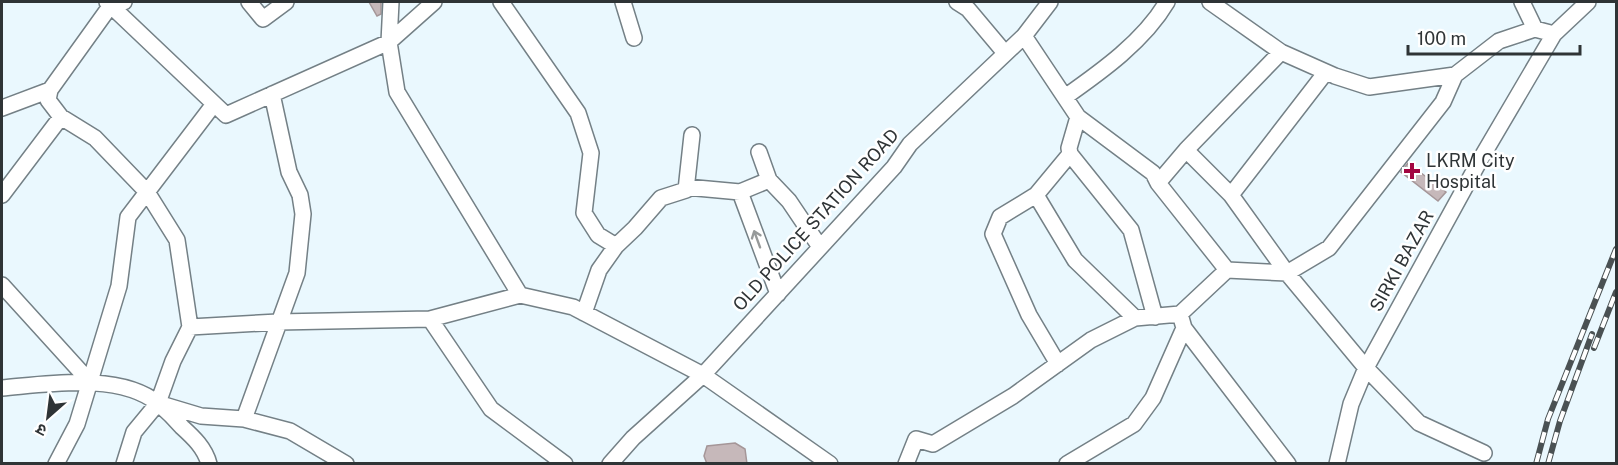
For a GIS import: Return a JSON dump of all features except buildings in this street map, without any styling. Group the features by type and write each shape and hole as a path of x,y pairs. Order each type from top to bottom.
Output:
{"street":[{"path":"249,2 263,20 286,2"},
{"path":"124,464 134,432 158,403 173,361 190,327 177,240 147,192 95,138 61,117 48,100 50,90 114,3 226,115 390,42 434,2"},
{"path":"501,2 578,113 591,153 584,213 598,235 616,246"},
{"path":"623,2 634,38"},
{"path":"957,2 968,9 1005,53"},
{"name":"OLD POLICE STATION ROAD","path":"610,464 633,438 704,375 894,167 910,144 1024,36 1050,2"},
{"path":"1065,97 1103,70 1157,19 1167,2"},
{"path":"1210,2 1281,52 1326,72 1369,87 1455,75"},
{"path":"1522,2 1536,29"},
{"name":"SIRKI BAZAR","path":"1338,464 1351,404 1366,368 1480,160 1554,34 1588,2"},
{"path":"389,3 390,42 397,92 520,295"},
{"path":"1024,36 1078,117 1153,173 1158,183 1227,270 1287,273 1329,248 1443,102 1455,75 1499,41 1536,29 1554,34"},
{"path":"1158,183 1186,150 1281,52"},
{"path":"1231,195 1326,72"},
{"path":"2,108 50,90"},
{"path":"244,419 297,273 303,214 300,195 289,172 272,94"},
{"path":"56,464 77,424 119,286 128,217 214,104"},
{"path":"2,195 61,117"},
{"path":"1078,117 1069,148 1070,154 1131,230 1155,316"},
{"path":"584,313 599,270 616,246 661,198 686,190 692,135"},
{"path":"1186,150 1231,195 1287,273 1366,368 1419,423 1484,453"},
{"path":"759,152 769,180 789,201 820,247"},
{"path":"1058,364 1029,315 993,234 1000,217 1036,195 1070,154"},
{"path":"686,187 740,192 769,180"},
{"path":"740,192 778,294"},
{"path":"1036,195 1075,260 1135,318"},
{"path":"1074,462 1134,424 1153,398 1182,321 1227,270"},
{"path":"2,285 90,382"},
{"path":"190,327 278,322 430,319 520,295 573,307 704,375 830,464"},
{"path":"906,464 916,439 933,444 1013,396 1091,340 1135,318 1155,316 1182,321 1288,463"},
{"path":"430,319 491,409 565,464"},
{"path":"2,388 90,382 136,391 158,403 201,416 244,419 290,431 346,464"},
{"path":"158,403 207,454 209,464"}],"railway":[{"path":"1536,464 1548,419 1616,249"},
{"path":"1594,348 1616,292"},
{"path":"1548,464 1560,421 1592,334"}],"place":[{"name":"LKRM City Hospital","path":"1412,171"}]}
